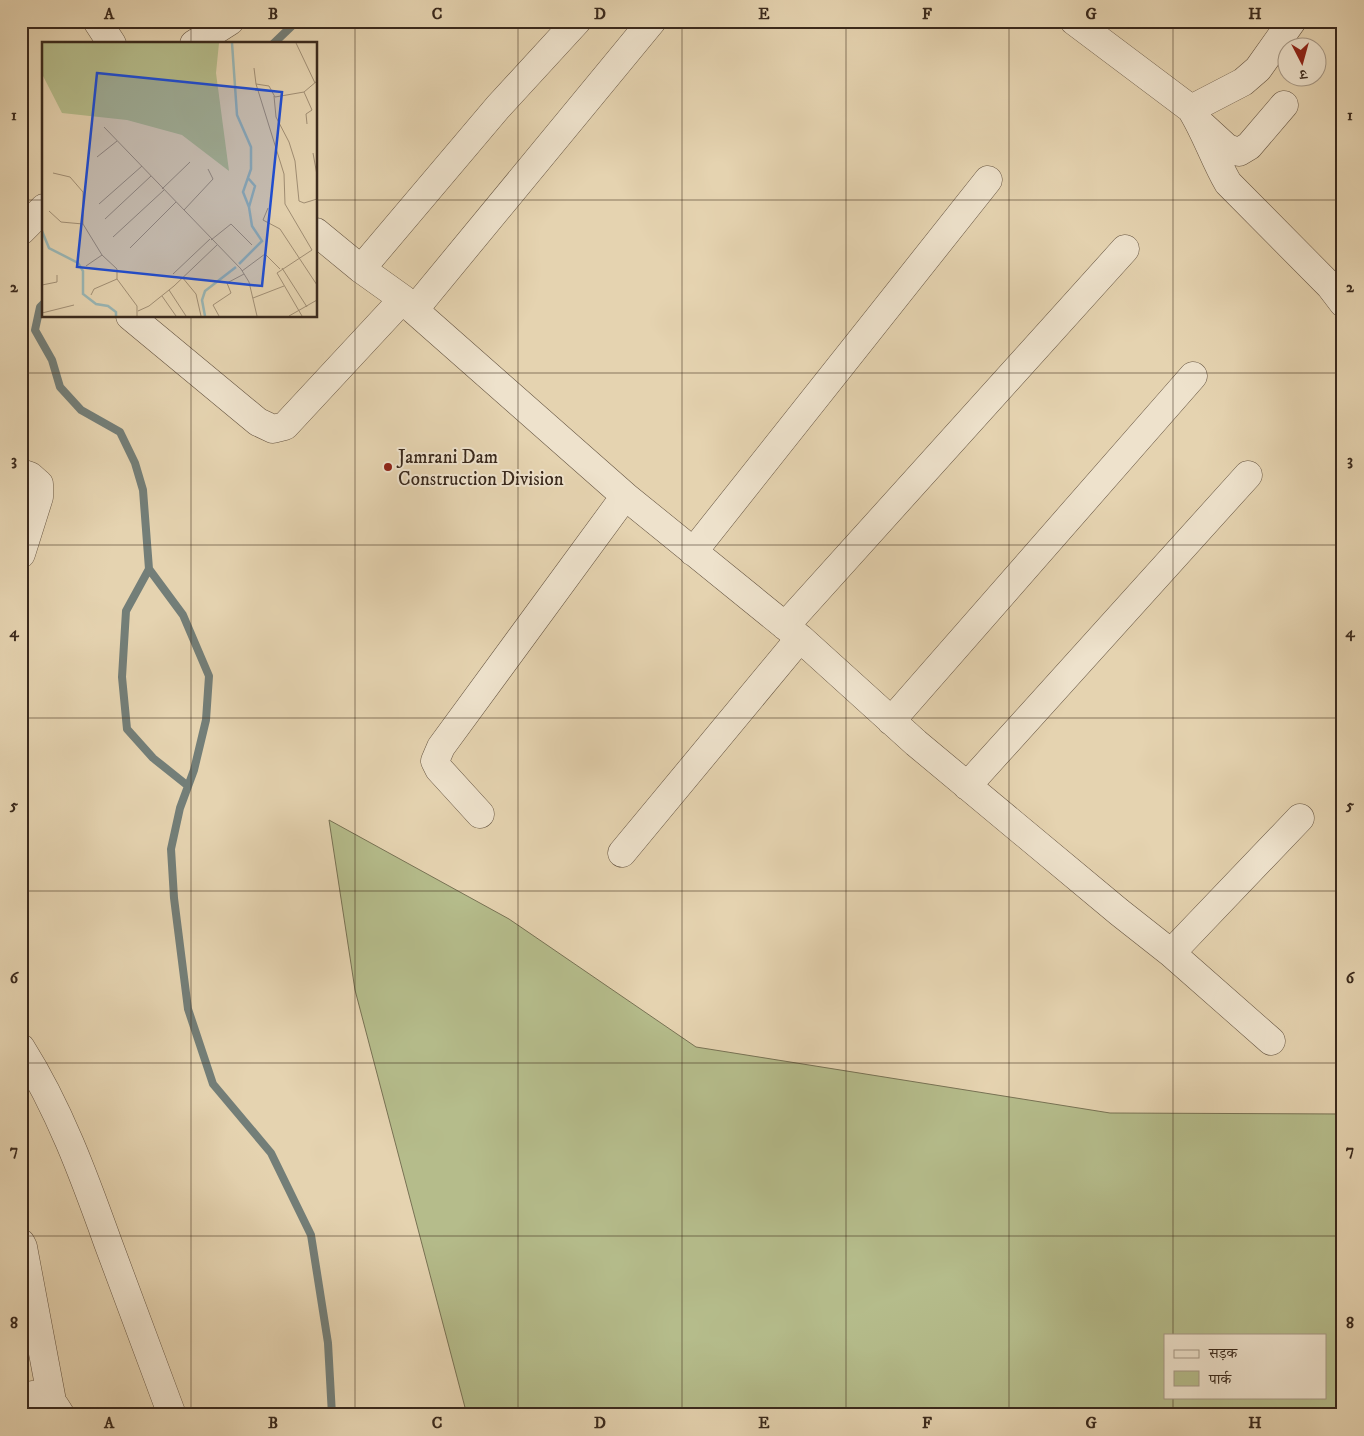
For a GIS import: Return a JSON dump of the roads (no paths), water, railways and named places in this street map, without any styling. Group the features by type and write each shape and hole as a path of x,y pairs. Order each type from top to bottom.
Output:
{"street":[{"path":"97,21 111,42"},
{"path":"197,42 230,21"},
{"path":"361,269 498,107 577,21"},
{"path":"132,318 258,422 272,430 285,426 408,304 652,21"},
{"path":"1074,21 1195,116 1227,148 1239,152 1248,146 1284,105"},
{"path":"1195,116 1258,69 1292,21"},
{"path":"1195,116 1228,183 1330,286 1343,303"},
{"path":"693,552 988,180"},
{"path":"21,231 42,210"},
{"path":"318,234 408,304 625,496 792,632 967,786 1171,953 1271,1041"},
{"path":"622,853 792,632 1125,249"},
{"path":"891,721 1193,376"},
{"path":"21,473 30,476 39,484 39,497 21,554"},
{"path":"967,786 1248,475"},
{"path":"480,814 438,769 435,761 441,747 625,496"},
{"path":"1171,953 1300,818"},
{"path":"21,1048 35,1069 59,1117 87,1185 172,1415"},
{"path":"21,1243 56,1408"},
{"path":"21,1398 34,1394 44,1394 56,1408"}],"waterway":[{"path":"275,42 297,21"},
{"path":"42,305 35,330 52,360 60,387 81,410 120,432 135,463 143,490 149,569 183,615 209,676 206,720 194,770 180,808 171,849 174,898 188,1009 213,1084 271,1153 311,1235 328,1343 332,1415"},
{"path":"149,569 126,611 122,677 127,729 153,758 188,786"}],"place":[{"name":"Jamrani Dam Construction Division","path":"388,467"}]}
